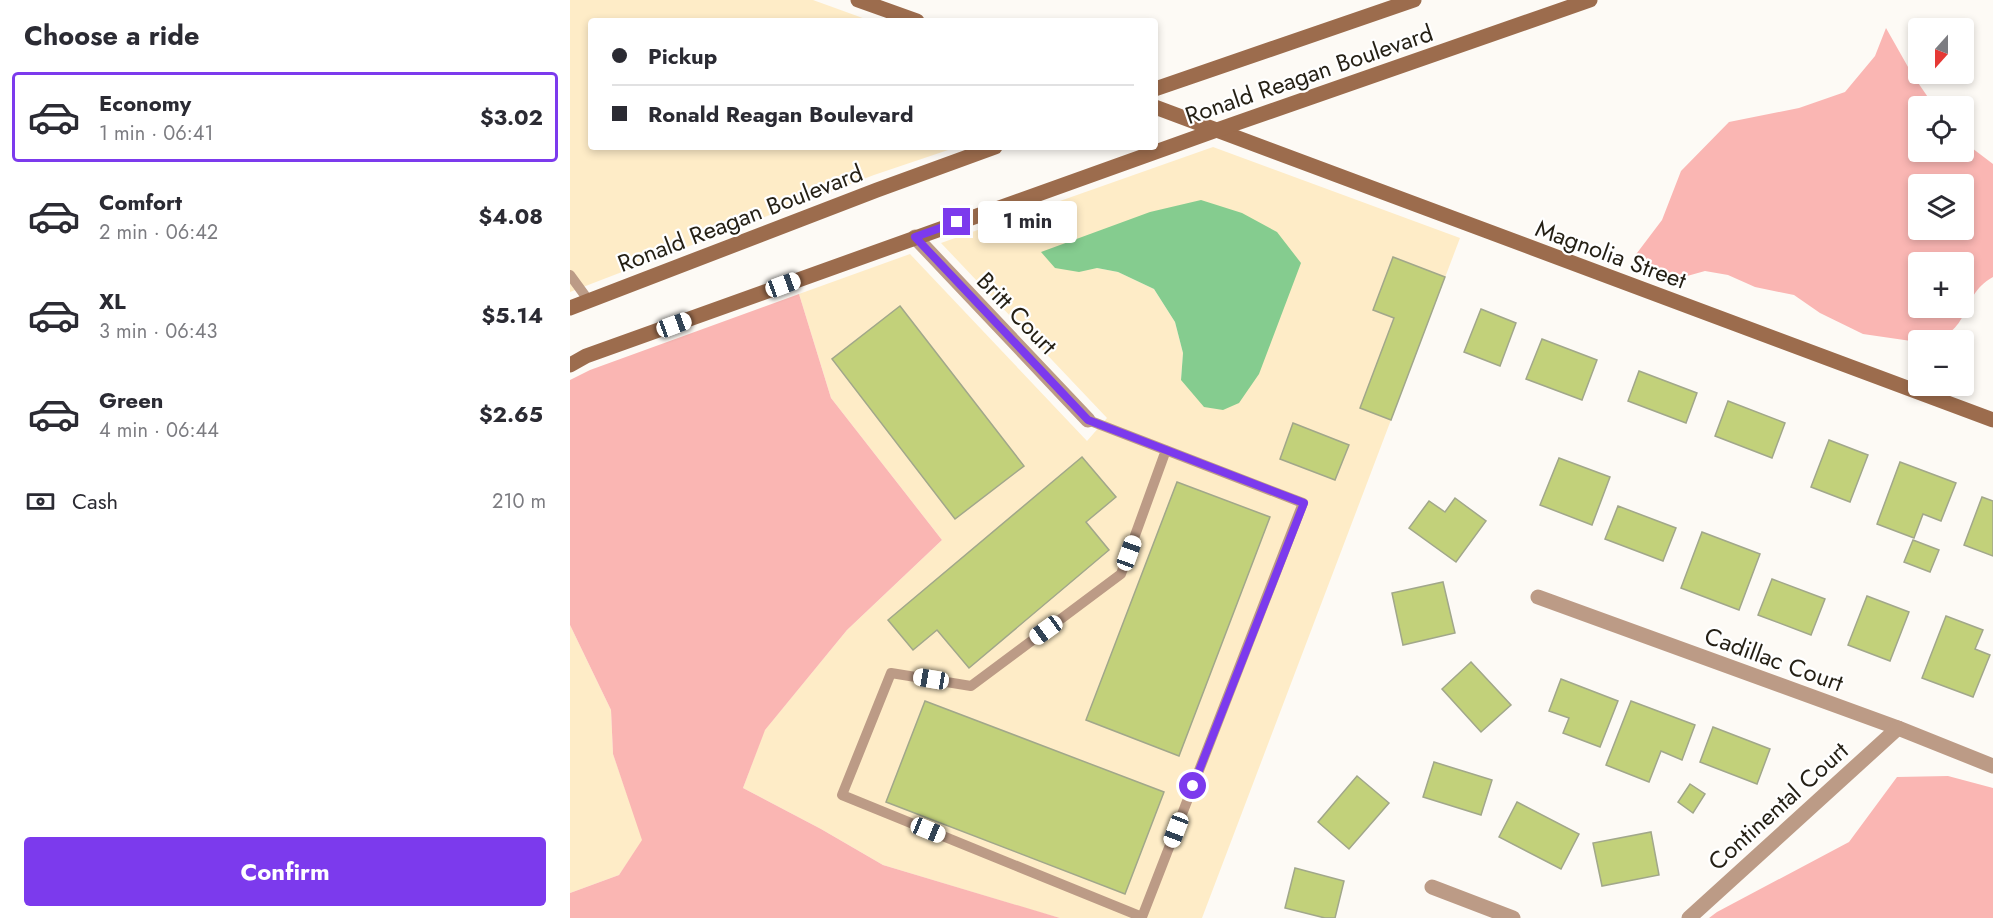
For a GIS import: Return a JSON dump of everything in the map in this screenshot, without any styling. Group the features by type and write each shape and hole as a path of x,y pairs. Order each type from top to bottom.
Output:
{"main road":[{"path":"858,0 909,18"},
{"name":"Ronald Reagan Boulevard","path":"1158,88 1414,0"},
{"name":"Ronald Reagan Boulevard","path":"570,365 586,356 915,237 1590,0"},
{"name":"Magnolia Street","path":"1158,108 1993,420"},
{"name":"Ronald Reagan Boulevard","path":"570,308 987,150"}],"street":[{"name":"Britt Court","path":"915,237 1088,420"},
{"name":"Cadillac Court","path":"1538,597 1898,728 1993,766"},
{"name":"Continental Court","path":"1689,918 1898,728"},
{"path":"1432,887 1513,918"}],"lane":[{"path":"570,275 589,301"},
{"path":"1088,420 1304,503 1142,917 842,795 891,673 970,686 1121,574 1166,450"}],"shaded area":[{"path":"570,0 813,0 863,18 588,18 588,150 948,150 874,175 570,292"},
{"path":"1886,28 1908,67 1908,84 1919,84 1927,96 1908,96 1908,162 1974,162 1974,150 1993,164 1993,277 1981,285 1974,295 1974,252 1908,252 1908,318 1962,318 1952,330 1908,330 1908,341 1863,334 1820,313 1794,295 1755,287 1728,275 1705,271 1680,278 1656,273 1634,257 1662,220 1681,171 1729,122 1799,108 1845,92 1875,56"},
{"path":"1213,147 1460,238 1202,918 1060,918 1042,913 883,865 743,788 764,731 847,630 942,540 831,398 799,294 910,254 1087,441 1107,418 941,243","holes":["1301,263 1181,380 1183,353 1175,322 1154,289 1118,272 1097,268"]},
{"path":"1201,200 1242,213 1277,232 1301,263 1259,374 1239,403 1223,410 1204,407 1181,380 1183,353 1175,322 1154,289 1118,272 1097,268 1079,272 1055,268 1041,252 1150,212"},
{"path":"799,294 831,398 942,540 847,630 765,730 743,788 883,865 1060,918 570,918 570,893 619,875 642,840 613,754 611,710 570,625 570,380 590,370"},
{"path":"570,625 611,710 613,754 643,840 619,875 570,893"},
{"path":"1948,776 1993,788 1993,918 1709,918 1849,842 1897,777"}],"building":[{"path":"1393,257 1445,277 1391,420 1360,408 1394,318 1373,310"},
{"path":"900,306 1024,466 955,519 832,359"},
{"path":"1481,309 1516,323 1500,366 1464,352"},
{"path":"1542,339 1597,360 1582,400 1526,379"},
{"path":"1639,371 1697,393 1686,423 1628,401"},
{"path":"1728,401 1785,423 1772,458 1715,436"},
{"path":"1293,423 1349,445 1335,480 1280,459"},
{"path":"1829,440 1868,455 1850,502 1811,487"},
{"path":"1082,457 1116,497 1086,522 1109,550 969,668 937,630 913,650 888,620"},
{"path":"1559,458 1610,477 1592,525 1540,505"},
{"path":"1900,462 1956,483 1941,521 1923,514 1914,538 1877,524"},
{"path":"1177,482 1270,517 1179,756 1086,720"},
{"path":"1982,497 1993,501 1993,556 1964,545"},
{"path":"1455,498 1486,521 1456,562 1409,528 1429,501 1445,512"},
{"path":"1618,506 1676,528 1663,561 1605,539"},
{"path":"1702,532 1760,554 1739,610 1681,588"},
{"path":"1913,540 1939,550 1930,572 1904,562"},
{"path":"1772,579 1825,599 1811,635 1758,615"},
{"path":"1443,582 1455,633 1403,645 1392,593"},
{"path":"1867,596 1909,612 1890,661 1848,645"},
{"path":"1946,616 1983,630 1975,649 1990,655 1973,697 1922,678"},
{"path":"1471,662 1511,705 1481,732 1442,689"},
{"path":"1561,679 1618,701 1600,747 1563,733 1569,718 1549,711"},
{"path":"925,701 1164,792 1125,894 886,802"},
{"path":"1631,701 1695,725 1682,760 1661,751 1649,782 1606,765"},
{"path":"1713,727 1770,749 1757,784 1700,762"},
{"path":"1434,762 1492,780 1481,815 1423,797"},
{"path":"1357,776 1389,803 1349,849 1318,822"},
{"path":"1690,784 1705,794 1693,813 1678,802"},
{"path":"1517,802 1579,834 1561,869 1499,837"},
{"path":"1651,832 1659,875 1602,886 1593,843"},
{"path":"1295,868 1344,881 1335,918 1325,918 1285,908"}],"route":[{"path":"957,222 915,237 1088,420 1304,503 1193,786"}]}
